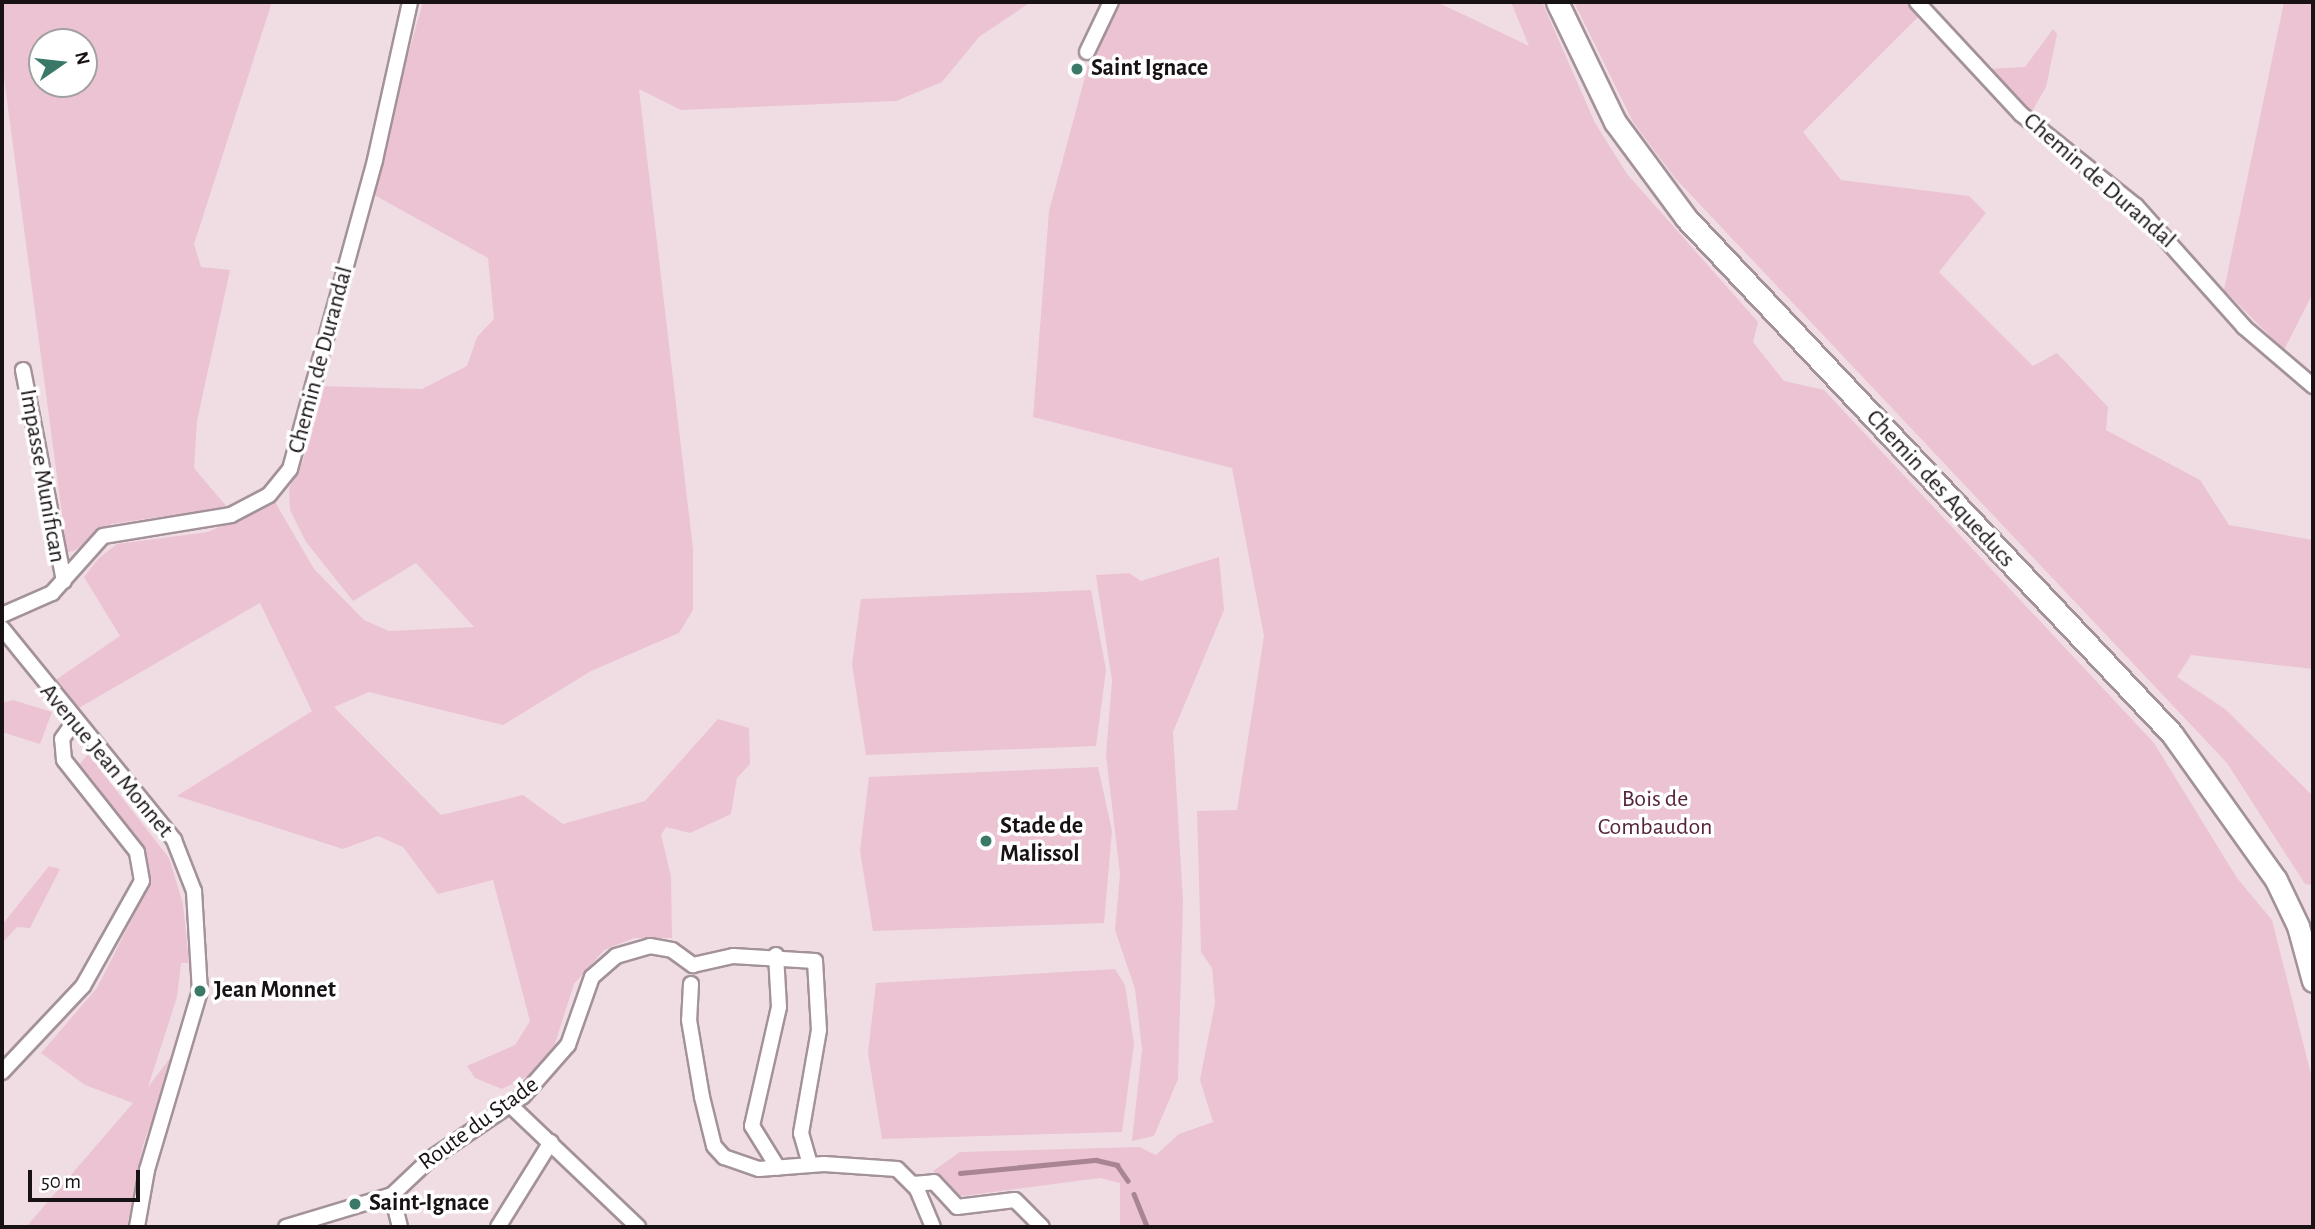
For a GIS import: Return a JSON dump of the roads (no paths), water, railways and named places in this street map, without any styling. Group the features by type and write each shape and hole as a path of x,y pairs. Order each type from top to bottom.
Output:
{"main road":[{"name":"Chemin des Aqueducs","path":"1557,2 1615,122 1686,218 2172,734 2276,880 2298,926 2313,981"}],"street":[{"name":"Chemin de Durandal","path":"2,615 35,605 64,581 103,536 231,515 269,495 290,469 405,32 410,2"},
{"path":"1087,52 1111,2"},
{"name":"Chemin de Durandal","path":"1917,2 2021,114 2136,206 2244,327 2313,386"},
{"name":"Impasse Munifican","path":"23,370 64,581"},
{"name":"Avenue Jean Monnet","path":"2,628 73,723 174,840 189,873 199,924 200,991 153,1148 137,1227"},
{"path":"2,1072 83,986 142,881 137,852 64,760 62,739 73,723"},
{"name":"Route du Stade","path":"286,1227 392,1195 430,1159 510,1105 559,1059 586,988 603,966 650,946 672,950 693,965 776,955"},
{"path":"778,1168 752,1126 779,1007 776,955 810,958 820,968 819,1030 801,1133 810,1165"},
{"path":"691,984 689,1020 714,1146 736,1165 778,1168 875,1164 897,1169 913,1184 933,1227"},
{"path":"510,1105 638,1227"},
{"path":"498,1227 551,1142"},
{"path":"913,1184 934,1182 957,1207 1015,1200 1035,1213 1042,1227"},
{"path":"392,1195 400,1227"}],"waterway":[{"path":"960,1173 1096,1160 1117,1165 1128,1181"},
{"path":"1134,1194 1147,1227"}],"place":[{"name":"Saint Ignace","path":"1077,69"},
{"name":"Stade de Malissol","path":"986,841"},
{"name":"Jean Monnet","path":"200,991"},
{"name":"Saint-Ignace","path":"355,1204"}],"park label":[{"name":"Bois de Combaudon","path":"1655,814"}]}
